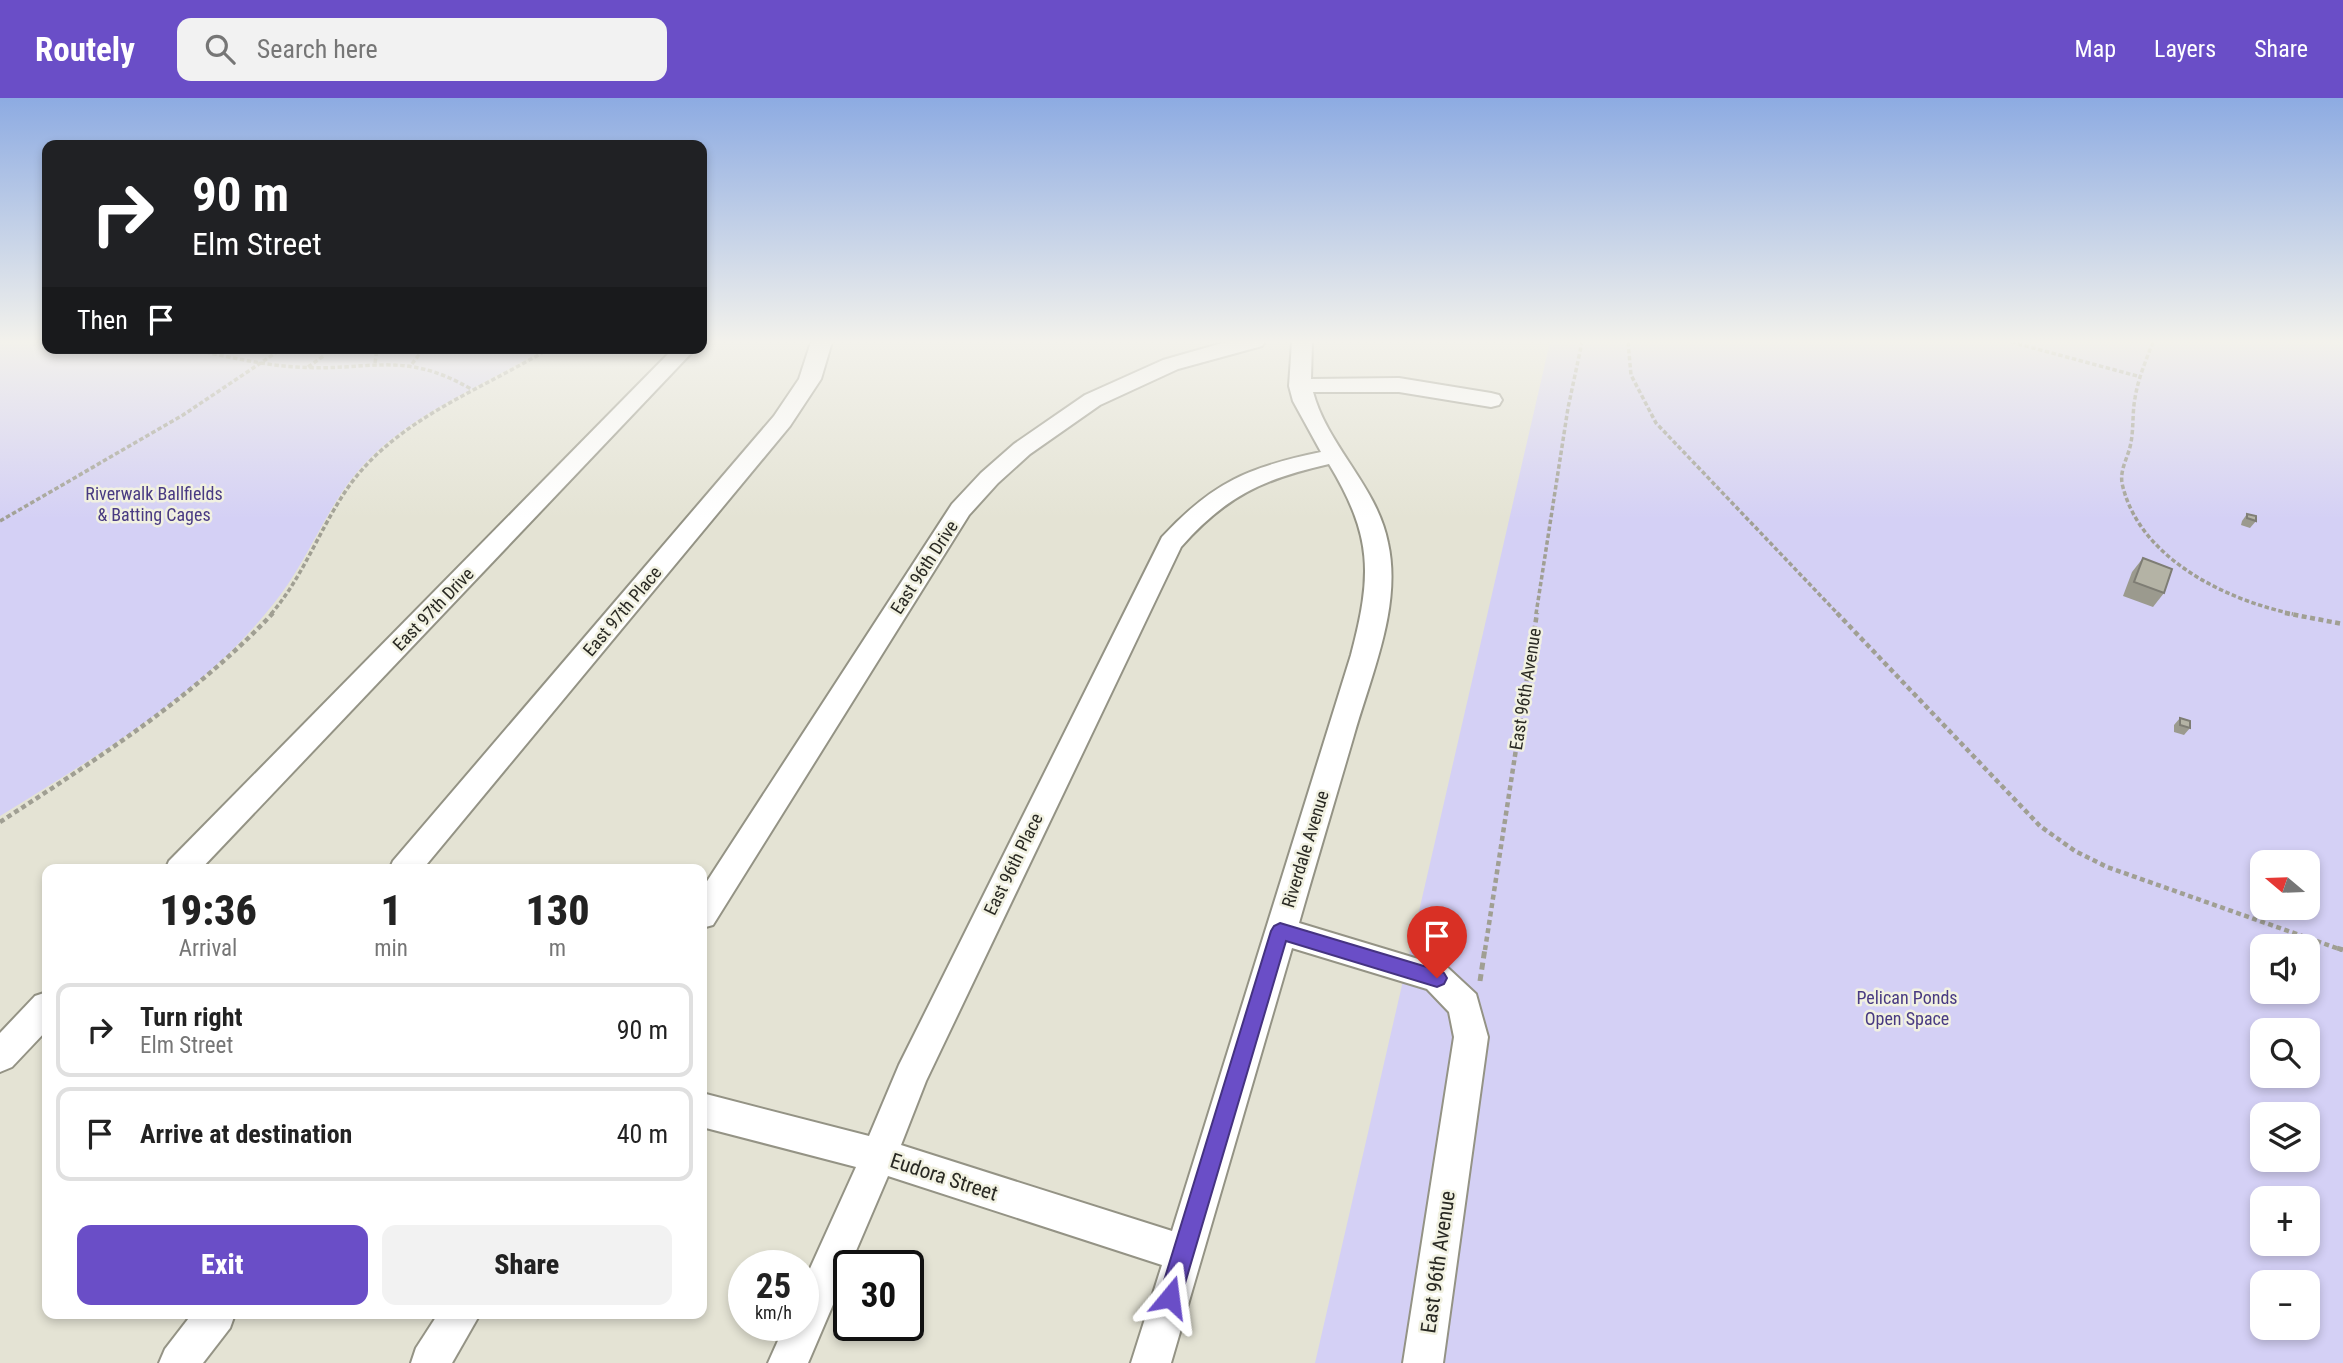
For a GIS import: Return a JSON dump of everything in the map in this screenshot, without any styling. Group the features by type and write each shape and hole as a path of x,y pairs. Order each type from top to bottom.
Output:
{"street":[{"name":"East 97th Drive","path":"186,864 635,401"},
{"name":"East 97th Place","path":"409,864 782,421 795,401"},
{"name":"East 96th Drive","path":"707,907 960,510 996,470 1036,435 1091,401"},
{"name":"Riverdale Avenue","path":"1151,1363 1364,655 1380,584 1381,563 1367,512 1305,401"},
{"name":"East 96th Place","path":"788,1363 879,1156 911,1076 1171,544 1205,508 1233,486 1270,470 1334,456"},
{"name":"East 96th Avenue","path":"1280,931 1437,978 1464,1005 1471,1037 1423,1363"},
{"path":"0,1056 42,1012"},
{"name":"Eudora Street","path":"707,1111 879,1156 1183,1253"},
{"path":"179,1363 212,1319"},
{"path":"430,1362 458,1319"}],"path":[{"path":"0,521 204,401"},
{"path":"0,822 144,729 206,679 274,611 313,550 341,497 367,464 434,411 451,401"},
{"name":"East 96th Avenue","path":"1479,982 1569,401"},
{"path":"1642,401 1656,423 2040,826 2075,851 2107,867 2343,950"},
{"path":"2137,401 2122,480 2138,519 2155,542 2205,580 2239,598 2266,607 2343,624"}],"green space":[{"name":"Riverwalk Ballfields & Batting Cages","path":"0,401 449,401 408,427 367,461 342,492 281,594 221,661 151,718 114,744 0,816"},
{"name":"Pelican Ponds Open Space","path":"1536,401 2343,401 2343,1363 1315,1363"}],"building":[{"path":"2247,514 2256,516 2256,521 2247,518"},
{"path":"2143,558 2172,569 2164,593 2134,582"},
{"path":"2180,718 2190,721 2190,728 2180,725"}],"route":[{"path":"1170,1297 1280,931 1437,978"}]}
